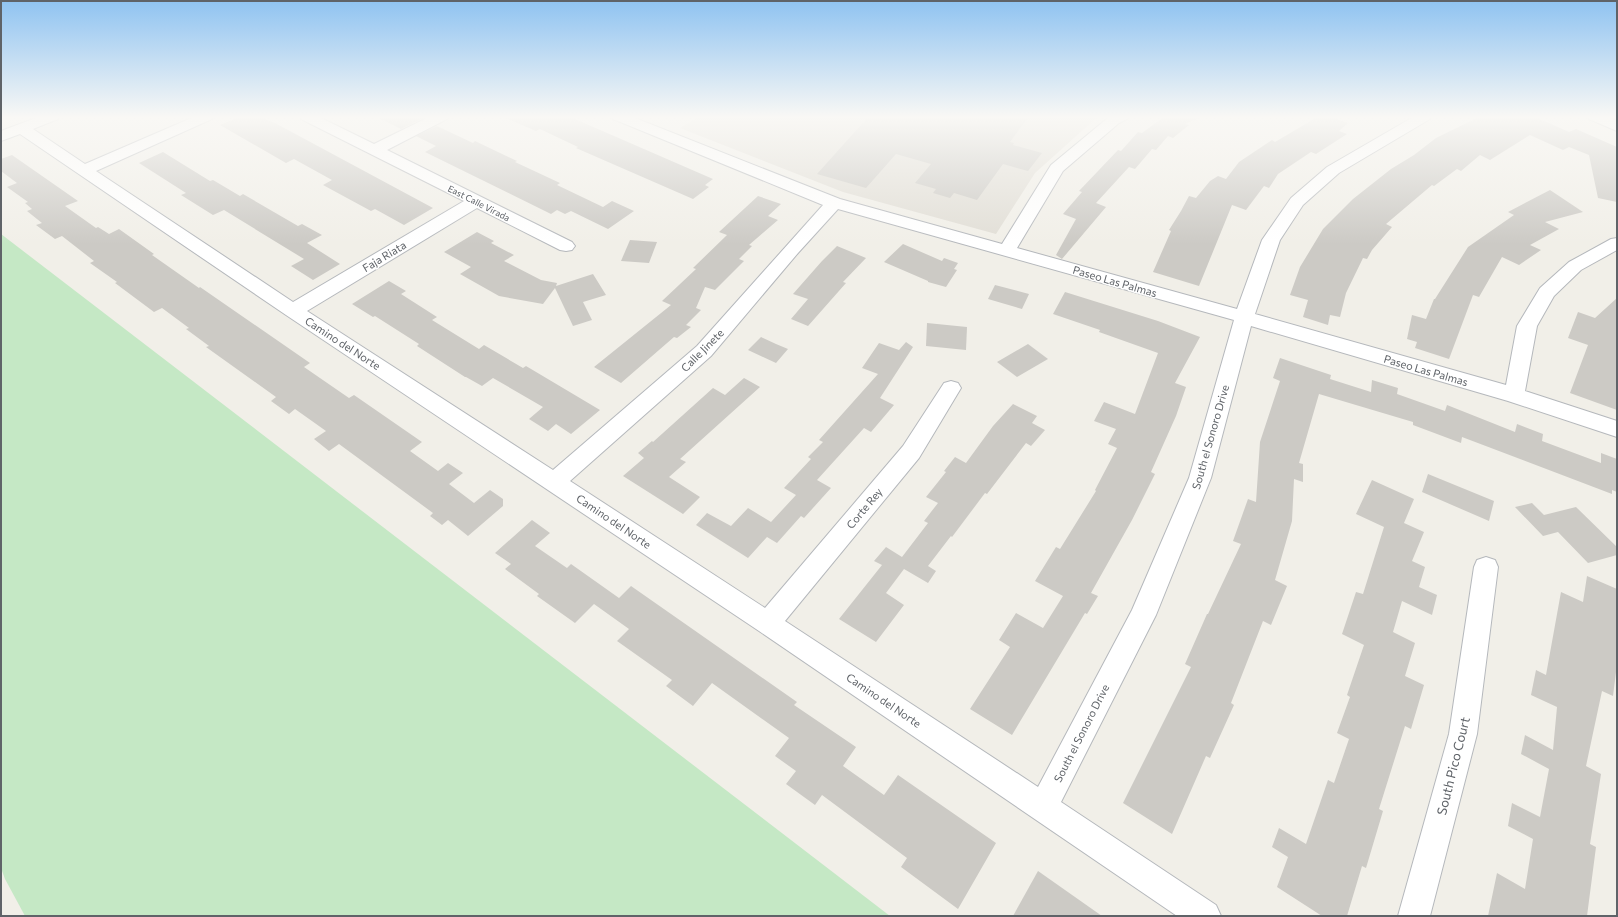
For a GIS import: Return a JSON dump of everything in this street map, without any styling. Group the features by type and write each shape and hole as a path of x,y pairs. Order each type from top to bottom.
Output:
{"street":[{"name":"Camino del Norte","path":"63,159 84,170 293,311 555,481 1205,916"},
{"path":"84,170 110,159"},
{"name":"East Calle Virada","path":"392,159 566,246"},
{"name":"Paseo Las Palmas","path":"724,159 834,203 1244,317 1514,395 1617,429"},
{"path":"1006,251 1057,168 1068,159"},
{"name":"South el Sonoro Drive","path":"1043,807 1143,615 1200,478 1244,317 1271,240 1297,202 1333,170 1351,159"},
{"name":"Faja Riata","path":"293,311 476,202"},
{"name":"Calle Jinete","path":"555,481 704,351 792,248 834,203"},
{"path":"1514,395 1527,326 1547,292 1575,266 1617,243"},
{"name":"Corte Rey","path":"768,623 911,452 951,388"},
{"name":"South Pico Court","path":"1414,916 1463,734 1486,567"}],"shaded area":[{"path":"758,159 1051,159 1035,173 996,234 843,192"}],"green space":[{"path":"1,234 890,916 25,916 5,879 1,868"}],"building":[{"path":"1,159 17,159 78,201 65,206 96,228 98,227 109,234 119,229 154,254 152,255 199,288 200,287 310,363 304,367 349,398 354,395 422,442 410,451 438,471 448,463 463,473 449,484 474,503 490,490 503,499 503,506 468,536 448,520 442,525 430,516 433,513 339,444 329,451 314,439 326,431 295,409 289,414 271,401 276,397 206,347 209,346 186,329 189,328 162,308 154,312 115,283 117,282 90,263 94,261 62,236 55,239 36,225 42,223 27,211 32,209 25,203 28,202 7,187 17,183 1,171"},
{"path":"148,159 174,159 210,181 213,180 240,196 243,194 298,226 302,224 322,235 307,243 340,264 313,280 291,266 304,259 224,210 213,215 181,195 186,193 139,163"},
{"path":"279,159 342,159 433,208 404,225 375,209 371,211 323,185 332,180 294,159 286,163"},
{"path":"439,159 512,159 517,161 515,162 560,183 557,185 603,207 612,201 634,211 608,229 571,211 565,214 557,210 551,214"},
{"path":"601,159 666,159 713,179 705,185 709,187 693,199"},
{"path":"831,159 892,159 866,188 817,174"},
{"path":"913,159 1037,159 1028,171 1003,164 977,200 954,193 950,198 933,193 936,189 915,183 931,164"},
{"path":"1110,159 1144,159 1135,169 1129,167 1096,203 1106,207 1062,259 1056,255 1076,219 1063,214 1082,192 1079,191"},
{"path":"1244,159 1301,159 1278,174 1269,188 1264,186 1246,210 1232,205 1199,286 1153,272 1171,231 1169,230 1189,196 1196,198 1210,181 1218,176 1226,179 1239,162"},
{"path":"1408,159 1475,159 1461,171 1457,169 1434,186 1432,185 1386,224 1392,227 1372,250 1367,259 1363,258 1346,293 1340,317 1330,315 1328,325 1303,317 1308,300 1290,295 1300,267 1323,229 1353,199 1391,169"},
{"path":"1590,159 1617,159 1617,202 1598,198"},
{"path":"1550,190 1583,212 1545,222 1559,229 1530,245 1541,250 1519,265 1502,257 1479,297 1473,295 1449,359 1415,348 1417,342 1407,339 1412,315 1426,319 1434,299 1468,247 1514,215 1508,212"},
{"path":"758,196 781,204 768,216 778,220 749,245 752,246 739,259 744,261 715,290 705,287 696,308 701,310 686,325 691,327 677,338 674,337 621,383 594,367 671,305 662,301 696,269 693,268 727,235 719,232"},
{"path":"477,232 494,241 491,243 514,255 504,261 541,280 557,283 556,286 593,274 606,295 583,302 592,320 573,326 555,288 543,304 499,296 460,274 471,267 444,252"},
{"path":"630,240 657,242 649,263 621,261"},
{"path":"903,244 942,261 944,258 958,263 954,269 957,270 946,287 928,282 884,262"},
{"path":"837,246 866,258 843,282 846,283 808,326 791,319 808,299 793,294"},
{"path":"389,281 406,291 401,294 437,317 432,320 479,349 484,345 523,368 526,366 600,410 571,434 556,424 548,431 529,419 543,407 493,378 482,386 465,377 417,346 419,344 375,316 373,317 352,304"},
{"path":"995,285 1029,294 1022,309 988,299"},
{"path":"1065,292 1158,321 1200,337 1175,383 1186,387 1176,416 1151,472 1155,474 1132,520 1091,593 1098,596 1087,614 1085,613 1012,735 970,709 1010,647 999,640 1016,613 1043,628 1063,596 1035,581 1056,547 1060,549 1096,491 1095,490 1117,448 1108,444 1116,429 1094,421 1104,402 1135,414 1158,353 1099,332 1100,330 1053,314"},
{"path":"1617,298 1617,410 1570,393 1588,345 1568,338 1578,312 1595,318"},
{"path":"927,323 967,327 966,350 926,346"},
{"path":"761,337 788,349 776,363 748,350"},
{"path":"906,342 913,347 880,398 894,405 871,432 864,428 817,480 831,488 804,518 801,516 777,543 767,537 748,558 696,525 707,513 731,526 748,508 771,522 796,495 784,488 811,459 808,457 823,442 819,440 878,374 862,368 879,343 899,350"},
{"path":"1028,344 1048,359 1017,377 997,362"},
{"path":"1280,358 1331,375 1330,379 1371,392 1372,380 1398,388 1397,394 1445,411 1447,405 1515,432 1517,424 1543,434 1542,441 1601,463 1601,453 1617,459 1617,492 1612,490 1612,494 1462,437 1461,443 1413,425 1413,422 1319,394 1299,463 1303,464 1303,482 1294,479 1292,521 1275,580 1287,586 1271,625 1263,621 1231,703 1234,705 1210,758 1206,756 1172,834 1123,803 1191,667 1185,664 1207,614 1241,544 1233,541 1248,499 1256,502 1260,442 1280,381 1273,378"},
{"path":"744,378 760,387 680,459 686,462 669,477 700,497 683,514 623,476 644,458 638,453 652,441 653,442 713,388 725,395"},
{"path":"1013,404 1037,416 1032,423 1045,430 1031,446 1026,443 987,494 985,493 928,566 936,571 928,583 904,569 886,593 904,605 876,642 839,619 882,565 874,561 886,547 902,557 928,523 924,521 938,503 926,497 946,472 944,471 955,457 966,463 993,426"},
{"path":"1428,474 1494,501 1489,521 1422,492"},
{"path":"1372,480 1414,499 1404,523 1424,532 1412,561 1425,567 1419,587 1437,595 1432,615 1402,601 1393,632 1415,643 1405,676 1424,685 1411,729 1405,726 1379,809 1383,811 1366,868 1362,866 1347,916 1322,916 1277,887 1288,857 1272,847 1279,828 1306,844 1328,780 1334,783 1349,739 1337,733 1350,697 1347,695 1364,645 1342,634 1356,592 1363,594 1384,527 1356,514"},
{"path":"1532,503 1544,515 1576,507 1617,547 1617,555 1588,563 1558,532 1543,536 1515,507"},
{"path":"532,520 550,533 535,546 567,568 571,564 619,598 631,586 797,702 794,705 856,747 843,766 884,795 898,775 996,843 958,909 901,867 907,858 822,795 815,805 786,784 796,771 775,756 789,738 712,683 693,706 666,686 672,680 617,641 629,629 594,604 575,623 537,596 539,594 505,569 511,564 495,553"},
{"path":"1587,576 1617,589 1617,664 1613,696 1602,691 1586,766 1601,774 1590,844 1596,847 1587,916 1488,916 1497,873 1525,889 1533,839 1508,826 1512,803 1540,817 1549,769 1521,754 1525,735 1553,750 1557,707 1531,695 1536,670 1546,675 1561,592 1583,602"},
{"path":"1038,871 1102,916 1013,916"}]}
